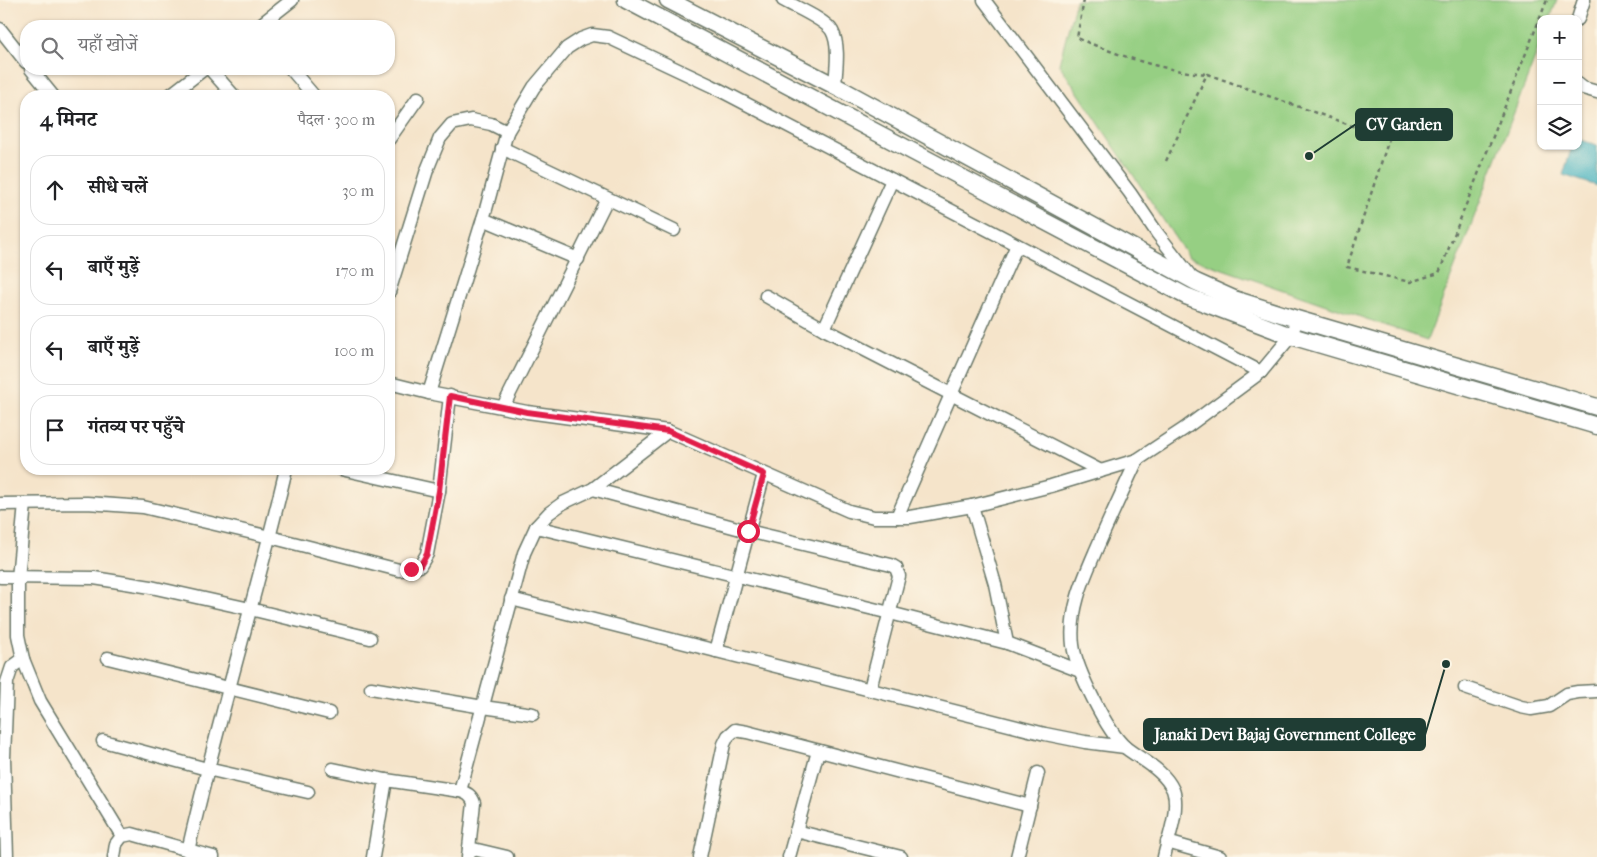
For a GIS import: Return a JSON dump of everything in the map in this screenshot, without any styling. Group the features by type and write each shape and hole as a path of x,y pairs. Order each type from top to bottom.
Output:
{"main road":[{"path":"626,0 1186,296 1291,336 1597,426"},
{"path":"668,0 835,85 1196,282 1234,299 1597,407"}],"street":[{"path":"267,20 292,0"},
{"path":"783,0 824,24 832,31 837,50 835,85"},
{"path":"984,0 1130,193 1157,233 1196,282"},
{"path":"1579,15 1584,0"},
{"path":"0,29 20,54"},
{"path":"429,393 483,219 507,132 534,87 566,48 592,35 608,37 712,86 1262,372"},
{"path":"36,75 48,90"},
{"path":"177,90 196,75"},
{"path":"215,75 229,90"},
{"path":"296,75 309,90"},
{"path":"1582,87 1597,92"},
{"path":"395,131 418,98"},
{"path":"395,272 426,170 440,138 452,124 471,120 491,124 507,132"},
{"path":"502,148 674,230"},
{"path":"824,329 892,180"},
{"path":"503,407 608,200"},
{"path":"483,219 578,259"},
{"path":"897,517 1017,245"},
{"path":"766,296 824,329 1101,471"},
{"path":"395,384 527,412 668,431 848,511 874,517 910,517 972,506 1052,486 1137,460 1184,430 1262,372 1291,336 1297,319"},
{"path":"0,504 87,503 143,507 399,570 411,569 420,566 427,554 439,491 450,396"},
{"path":"460,791 524,553 536,527 549,513 563,503 593,489 668,431"},
{"path":"1137,460 1106,526 1078,593 1073,645 1080,671 1112,733 1125,747 1161,773 1174,791 1176,808 1164,857"},
{"path":"716,651 764,474"},
{"path":"188,851 207,769 230,689 285,475"},
{"path":"368,475 439,491"},
{"path":"593,489 748,531 891,565 896,568 899,576 870,689"},
{"path":"25,504 18,578 18,634 23,659 40,701 122,836"},
{"path":"972,506 995,584 1007,643"},
{"path":"536,527 1007,643 1080,671"},
{"path":"0,577 94,578 151,587 370,638"},
{"path":"511,599 1045,734 1125,747"},
{"path":"108,658 329,713"},
{"path":"7,857 2,758 7,682 12,667 23,659"},
{"path":"371,688 483,708 533,714"},
{"path":"1465,688 1531,709 1549,706 1567,694 1597,691"},
{"path":"700,857 724,744 728,736 735,730 1030,806"},
{"path":"104,741 207,769 308,792"},
{"path":"790,857 818,752"},
{"path":"334,769 386,780 468,793 474,803 468,853 507,857"},
{"path":"1017,857 1038,773"},
{"path":"373,857 386,780"},
{"path":"796,831 901,857"},
{"path":"114,857 116,844 122,836 132,834 213,857"},
{"path":"1167,842 1220,857"}],"path":[{"path":"1084,0 1077,38 1117,54 1185,73 1207,74 1389,139 1347,267 1410,282 1439,273 1547,0"},
{"path":"1166,161 1207,74"}],"green space":[{"path":"1076,0 1557,0 1551,15 1537,15 1537,52 1427,340 1188,257 1059,64"}],"water":[{"path":"1582,140 1597,145 1597,186 1563,175 1571,150 1582,150"}],"place":[{"name":"CV Garden","path":"1309,156"},
{"name":"Janaki Devi Bajaj Government College","path":"1446,664"}],"route":[{"path":"411,569 420,566 427,554 439,491 450,396 527,412 668,431 764,474 748,531"}]}
